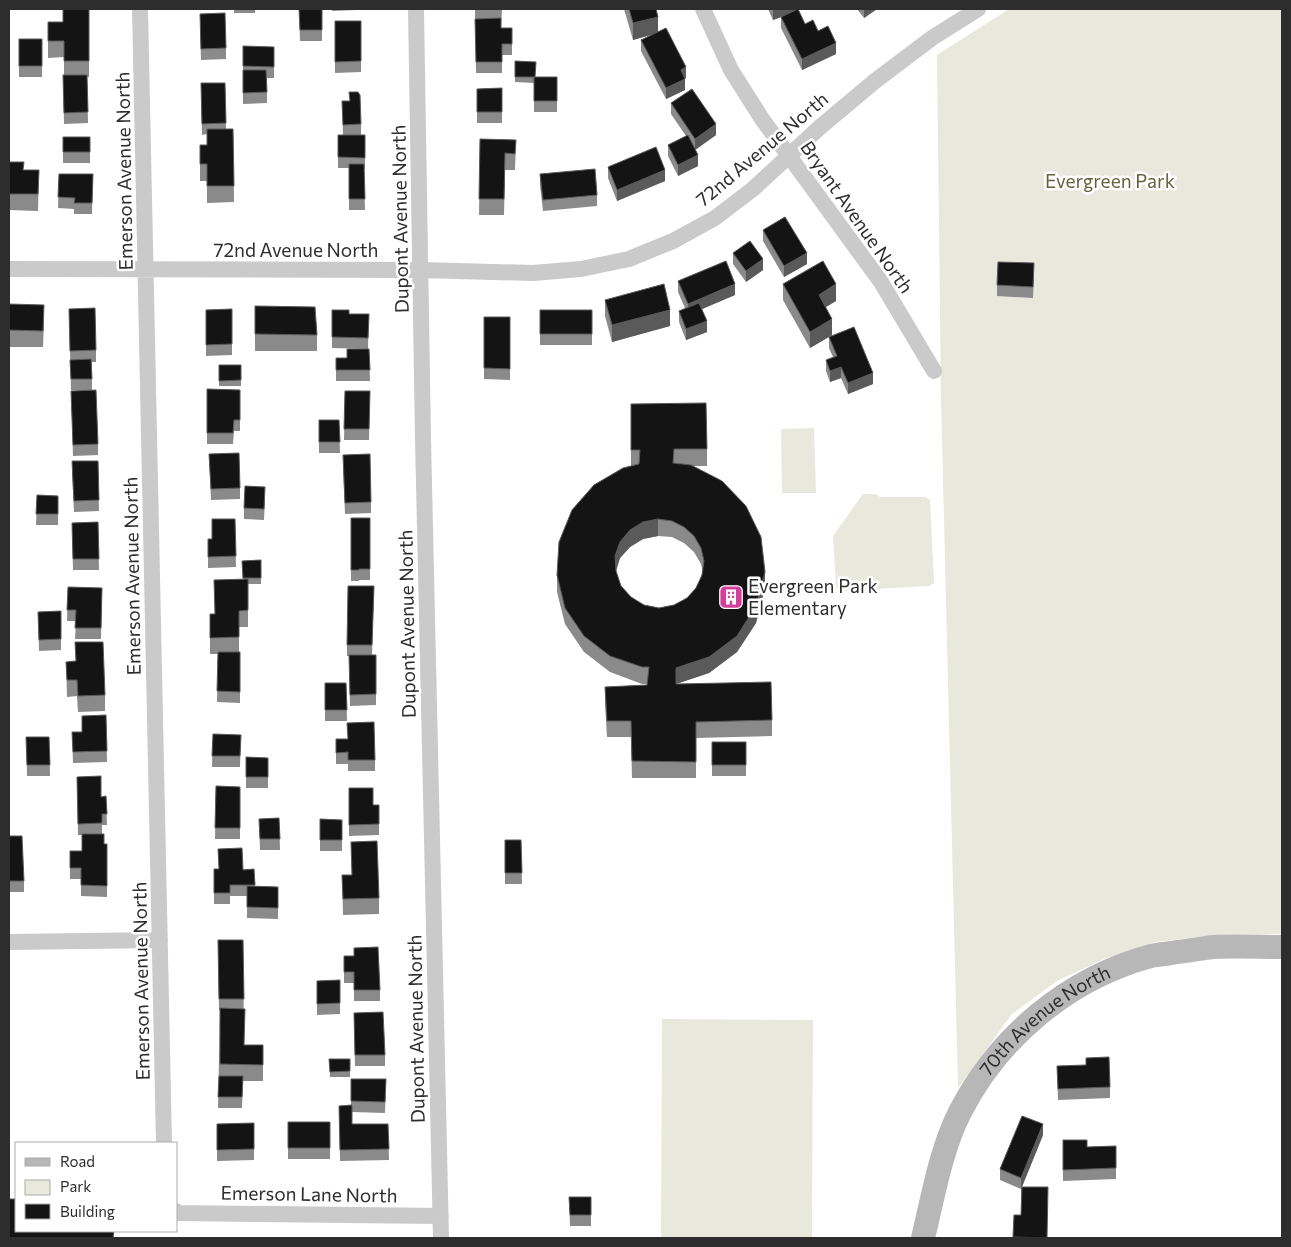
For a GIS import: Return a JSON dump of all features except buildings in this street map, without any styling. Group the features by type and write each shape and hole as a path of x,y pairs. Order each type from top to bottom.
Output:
{"street":[{"name":"Emerson Avenue North","path":"140,9 164,1142"},
{"name":"Dupont Avenue North","path":"416,9 441,1238"},
{"name":"Bryant Avenue North","path":"703,9 731,70 762,119 881,282 934,371"},
{"name":"72nd Avenue North","path":"9,269 421,270 533,273 581,269 629,258 673,241 714,218 753,189 875,81 932,38 978,9"},
{"path":"9,942 160,940"},
{"name":"70th Avenue North","path":"923,1238 947,1144 959,1113 984,1073 1011,1040 1039,1013 1079,986 1108,971 1152,956 1213,947 1282,947"},
{"name":"Emerson Lane North","path":"178,1212 441,1216"}],"green space":[{"name":"Evergreen Park","path":"1009,9 1282,9 1282,934 1216,935 1155,942 1104,959 1057,981 1012,1014 958,1088 941,398 937,55"},
{"path":"814,428 816,493 782,493 781,429"},
{"path":"863,494 876,494 880,497 926,497 930,500 934,583 929,586 839,591 836,587 833,536"},
{"path":"662,1019 813,1020 812,1238 661,1238"}],"place":[{"name":"Evergreen Park Elementary","path":"731,597"}]}
